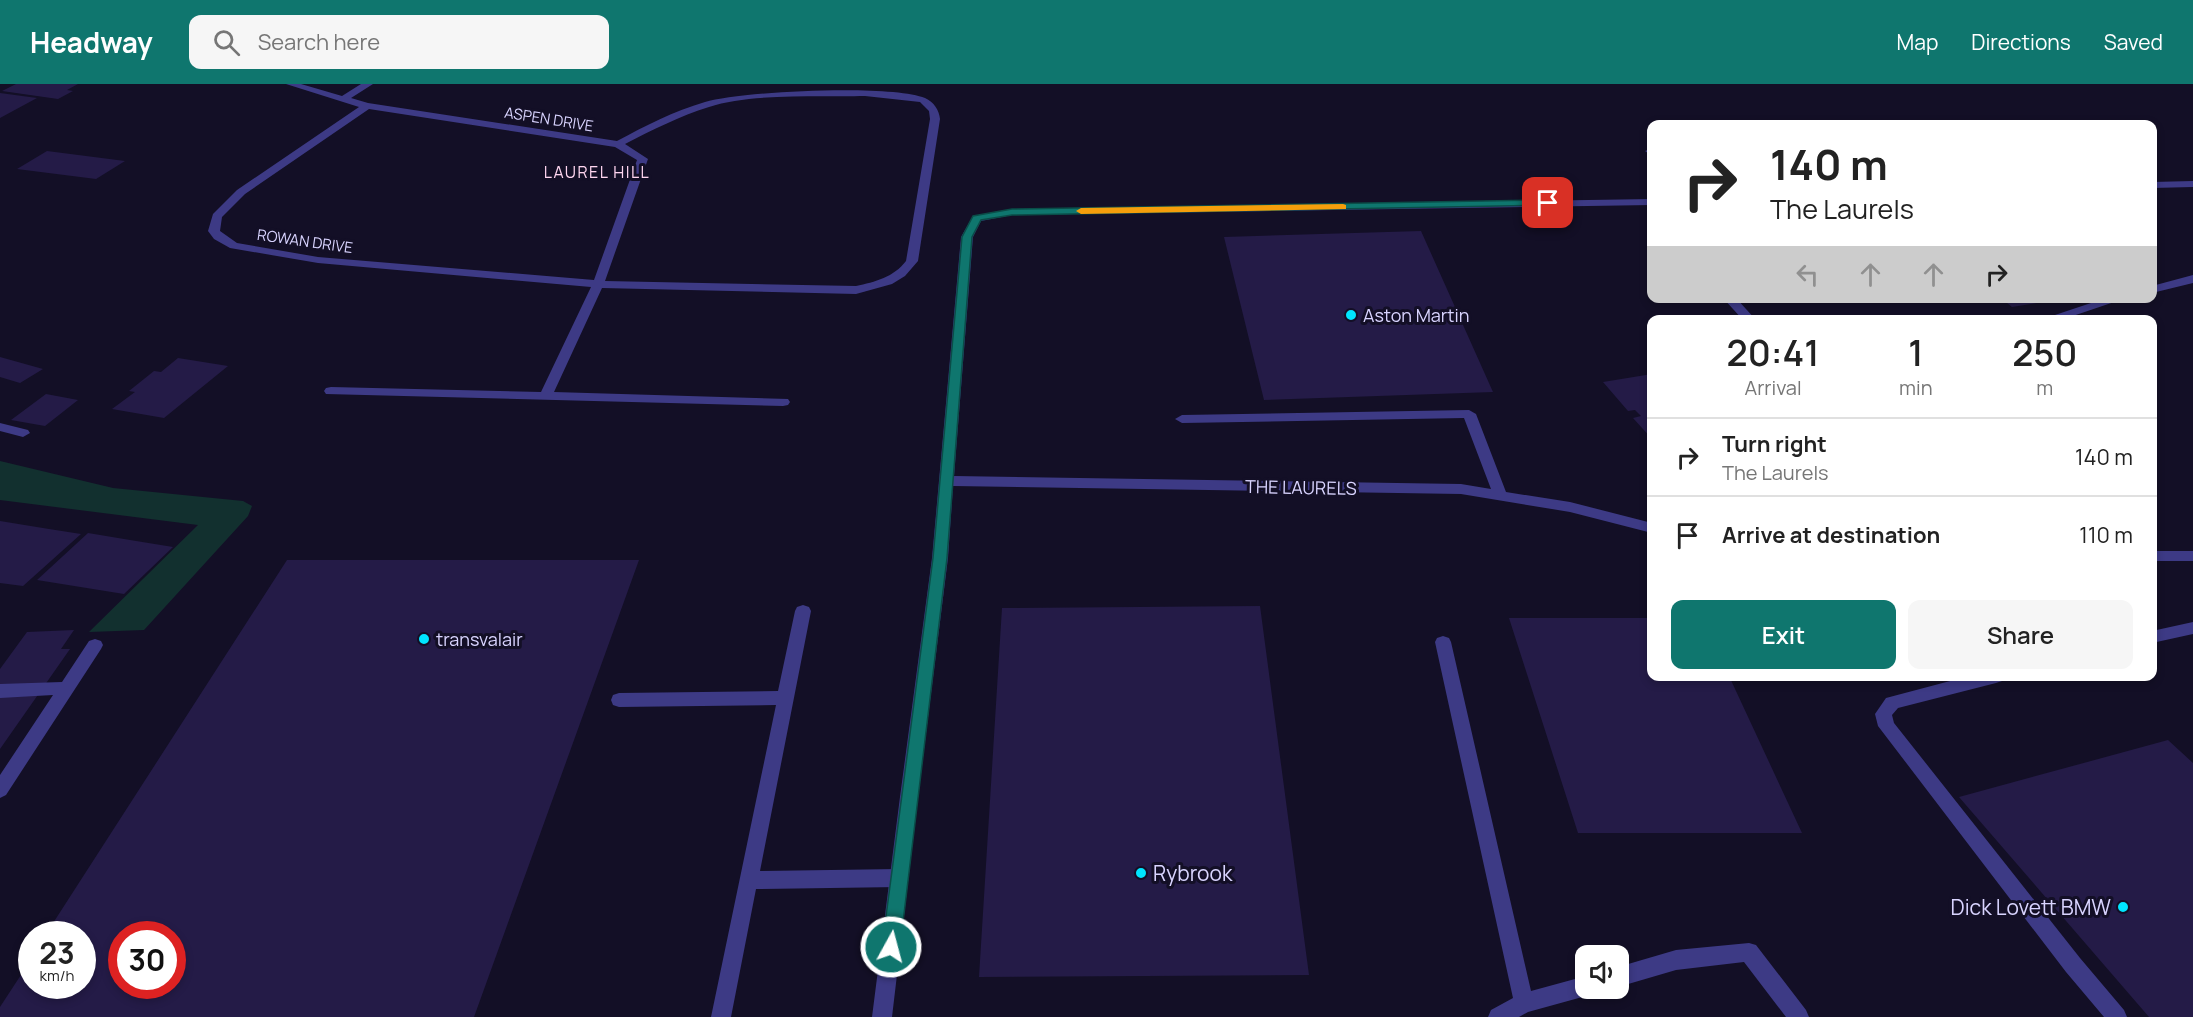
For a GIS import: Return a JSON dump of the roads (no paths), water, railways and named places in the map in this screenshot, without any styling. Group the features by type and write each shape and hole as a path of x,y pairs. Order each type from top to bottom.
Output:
{"street":[{"name":"ASPEN DRIVE","path":"291,84 367,106 618,144 643,159 598,284"},
{"path":"344,99 368,84"},
{"path":"546,396 598,284 856,290 885,283 905,272 912,261 935,119 934,110 923,100 905,96 866,93 743,97 699,108 652,126 618,144"},
{"name":"ROWAN DRIVE","path":"367,106 241,192 223,208 214,224 218,237 234,246 318,260 598,284"},
{"path":"2157,185 2193,184"},
{"path":"882,1017 940,558 967,237 977,218 1012,212 1647,202"},
{"path":"2157,289 2193,279"},
{"path":"1734,303 1745,315"},
{"path":"2063,315 2103,303"},
{"path":"331,391 783,402"},
{"path":"1182,419 1469,414 1501,496"},
{"path":"0,427 23,433"},
{"name":"THE LAURELS","path":"947,481 1461,489 1570,507 1647,527"},
{"path":"2157,554 2193,556"},
{"path":"721,1017 803,611"},
{"path":"2157,636 2193,628"},
{"path":"1443,642 1524,1003"},
{"path":"0,790 95,645"},
{"path":"1977,681 1892,703 1883,714 1887,726 2023,902 2117,1017"},
{"path":"0,691 67,688"},
{"path":"619,700 785,698"},
{"path":"748,880 899,878"},
{"path":"1629,973 1676,960 1749,952 1799,1017"},
{"path":"1498,1017 1524,1003 1575,989"}],"place":[{"name":"Aston Martin","path":"1351,315"},
{"name":"transvalair","path":"424,639"},
{"name":"Rybrook","path":"1141,873"},
{"name":"Dick Lovett BMW","path":"2123,907"}],"district":[{"name":"LAUREL HILL","path":"597,172"}]}
